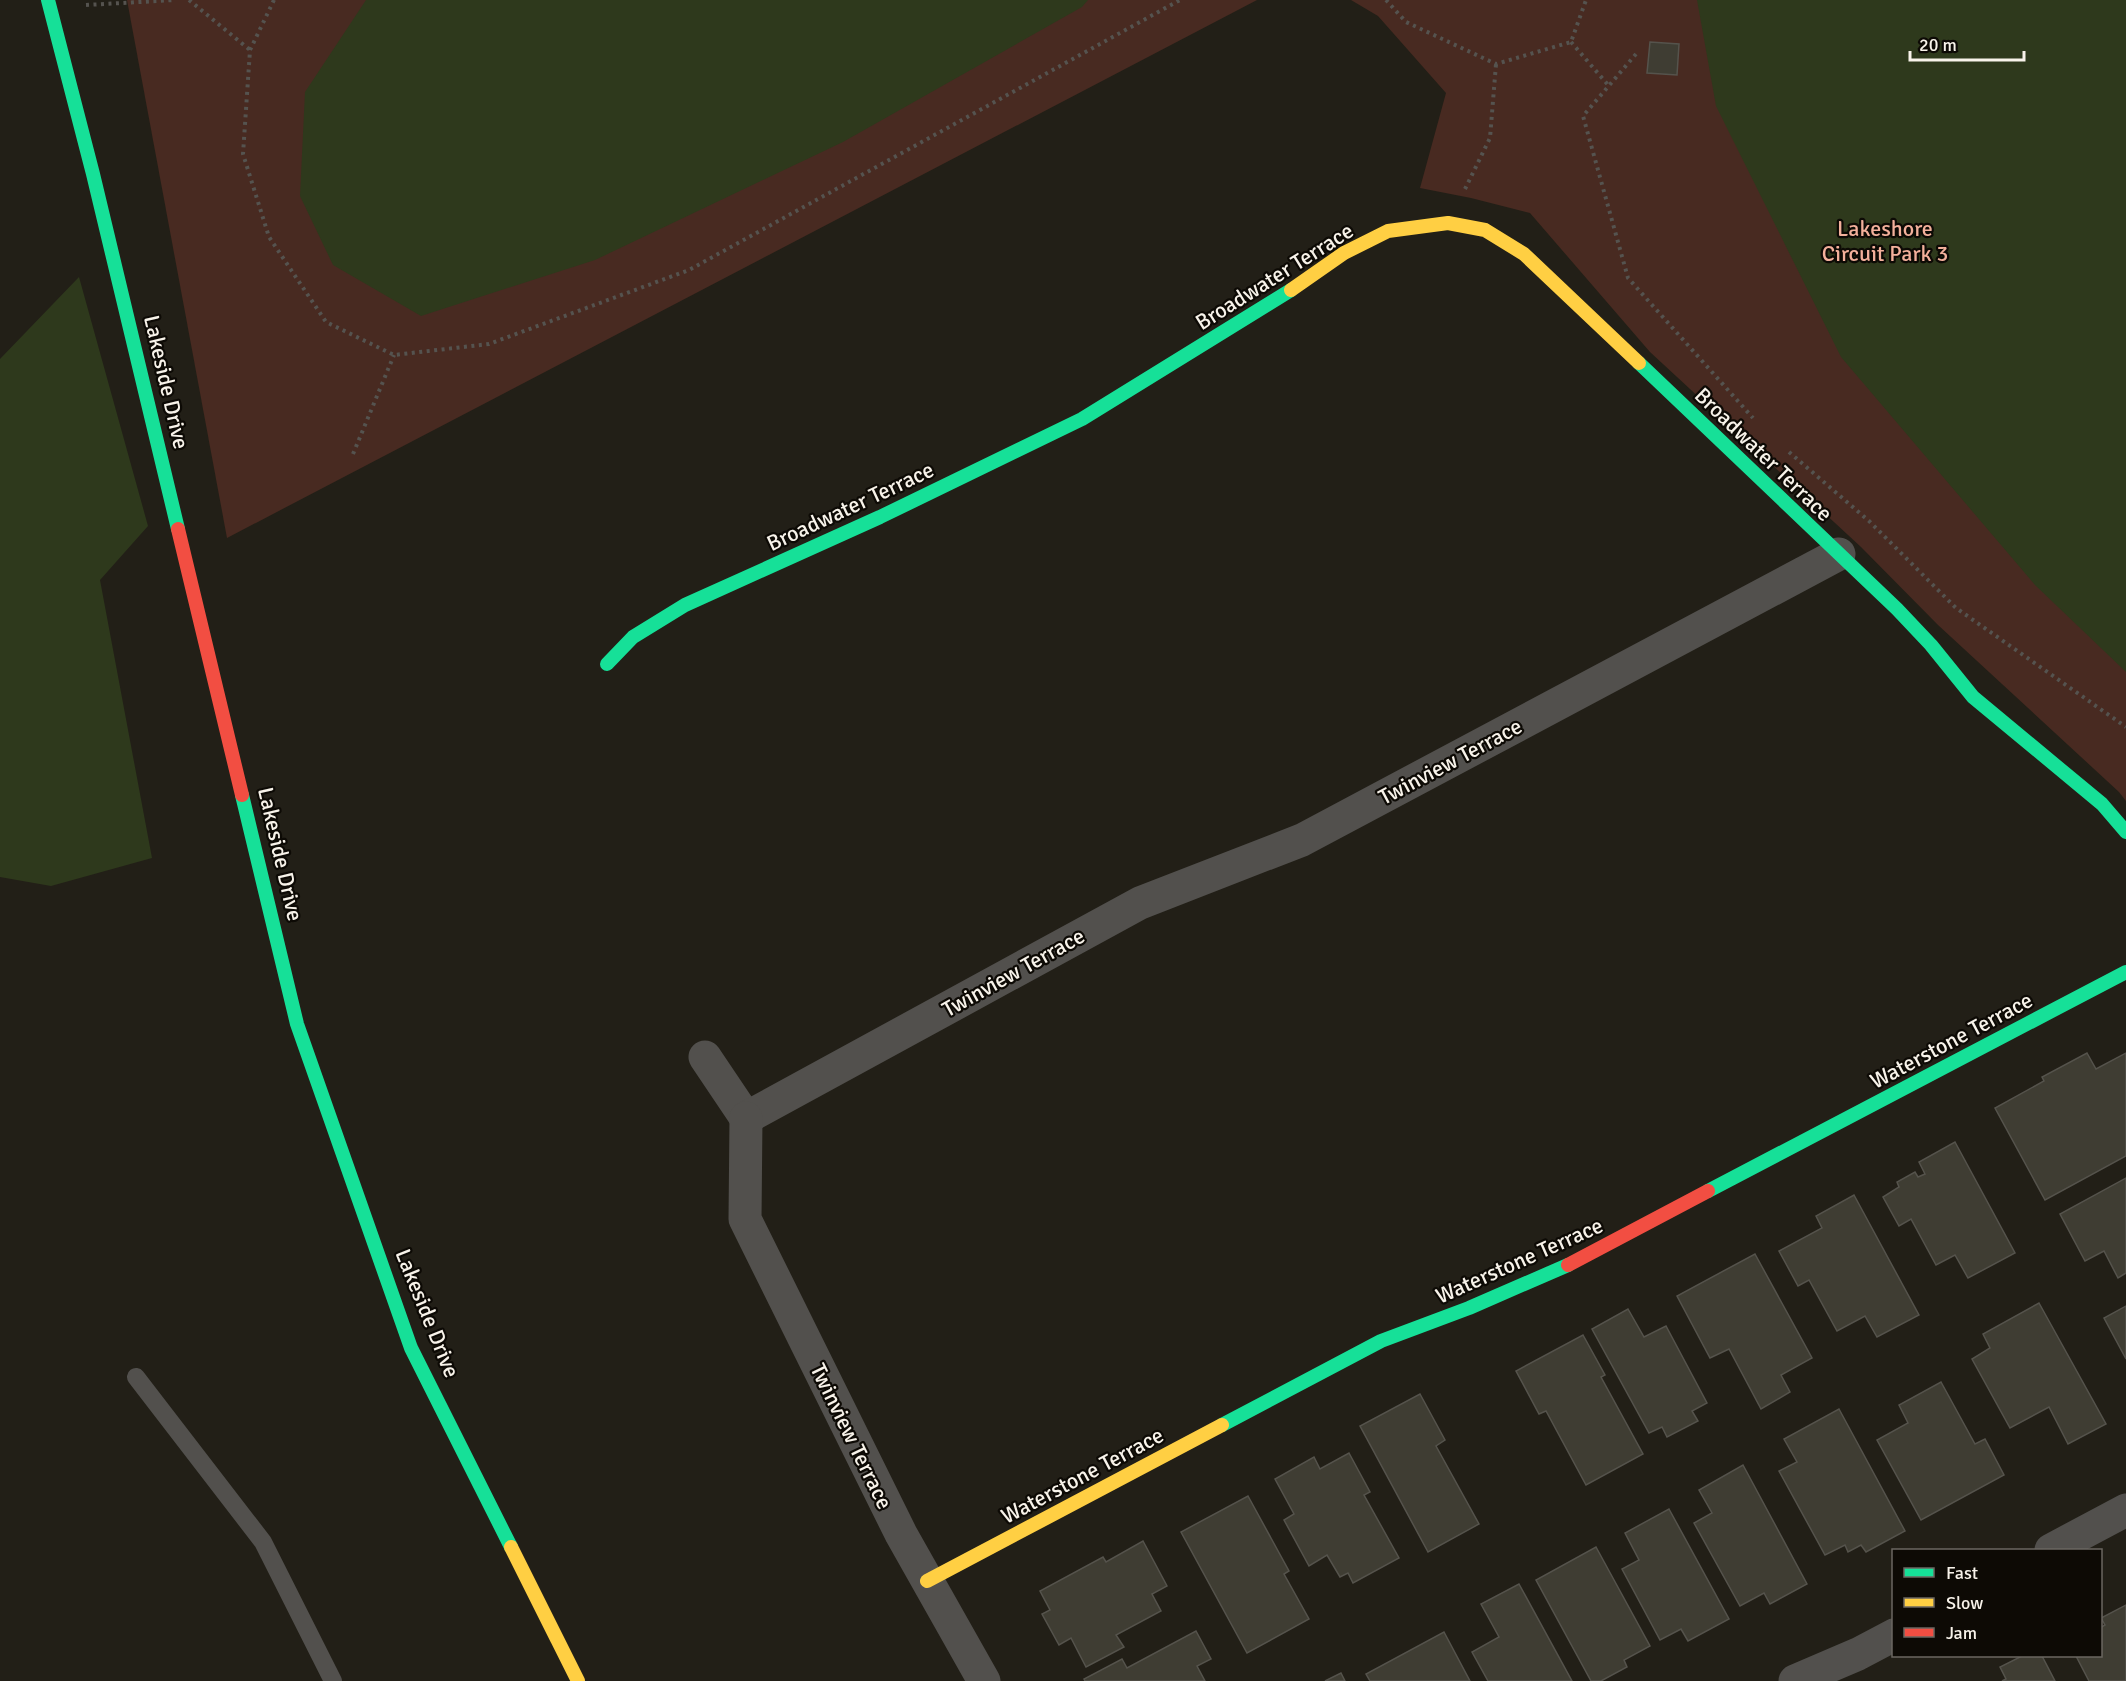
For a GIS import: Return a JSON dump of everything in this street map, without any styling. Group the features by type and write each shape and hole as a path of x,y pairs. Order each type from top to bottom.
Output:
{"street":[{"name":"Lakeside Drive","path":"49,3 93,174 300,1035 411,1348 578,1681"},
{"name":"Broadwater Terrace","path":"607,663 633,637 685,605 880,517 1082,419 1271,304 1344,253 1388,231 1448,223 1485,230 1524,254 1898,609 1973,697 2102,804 2126,832"},
{"name":"Twinview Terrace","path":"984,1681 901,1534 745,1219 746,1118 1140,903 1302,840 1839,554"},
{"name":"Waterstone Terrace","path":"927,1581 1382,1341 1469,1308 1556,1271 2126,972"},
{"path":"705,1058 746,1118"},
{"path":"2055,1549 2126,1510"},
{"path":"1795,1681 1858,1654 1892,1636"}],"lane":[{"path":"136,1377 263,1542 333,1681"}],"path":[{"path":"49,3 176,0"},
{"path":"189,0 250,50"},
{"path":"274,0 250,50 243,154 269,237 326,322 394,354 489,344 689,270 1180,0"},
{"path":"1386,0 1406,22 1496,64 1572,42"},
{"path":"1572,42 1586,0"},
{"path":"1572,42 1609,86"},
{"path":"1636,54 1583,116 1628,278 1758,424"},
{"path":"1448,223 1490,138 1496,64"},
{"path":"353,454 394,354"},
{"path":"1783,448 1869,521 1956,608 2126,727"}],"green space":[{"path":"127,0 1257,0 227,538"},
{"name":"Lakeshore Circuit Park 3","path":"1351,0 2126,0 2126,801 1938,625 1861,547 1650,352 1530,213 1420,188 1446,93 1378,16"}],"shaded area":[{"path":"366,0 1088,0 1082,7 843,142 595,260 421,316 333,265 300,196 305,92"},
{"path":"1697,0 2126,0 2126,672 2035,585 1841,357 1716,106"},
{"path":"79,277 148,526 100,580 152,858 51,886 0,877 0,359"}],"building":[{"path":"1650,42 1679,44 1677,75 1647,73"},
{"path":"2087,1053 2096,1069 2126,1053 2126,1156 2045,1200 1995,1108 2044,1081 2042,1077"},
{"path":"1955,1142 2015,1253 1968,1278 1955,1255 1936,1265 1911,1219 1899,1226 1883,1197 1899,1187 1897,1182 1915,1172 1918,1177 1925,1174 1919,1162"},
{"path":"2126,1178 2126,1273 2118,1278 2104,1251 2085,1261 2060,1214"},
{"path":"1854,1195 1919,1315 1877,1337 1865,1316 1837,1331 1809,1280 1798,1286 1779,1251 1822,1228 1816,1216"},
{"path":"1755,1254 1812,1358 1781,1375 1790,1392 1761,1409 1729,1349 1710,1358 1677,1296"},
{"path":"2039,1303 2106,1424 2068,1444 2049,1407 2010,1428 1972,1359 1990,1348 1983,1334"},
{"path":"2126,1306 2126,1359 2104,1318"},
{"path":"1628,1309 1644,1337 1666,1326 1707,1403 1692,1411 1698,1421 1667,1437 1662,1427 1649,1433 1592,1329"},
{"path":"1583,1335 1605,1375 1601,1377 1643,1454 1586,1485 1546,1411 1539,1414 1516,1371"},
{"path":"1941,1382 1975,1444 1985,1439 2004,1475 1921,1520 1877,1440 1908,1423 1899,1405"},
{"path":"1420,1394 1445,1440 1436,1446 1479,1524 1428,1552 1360,1426"},
{"path":"1839,1409 1905,1531 1866,1552 1861,1545 1848,1552 1845,1545 1825,1555 1779,1471 1797,1462 1784,1439"},
{"path":"1349,1453 1370,1492 1364,1495 1399,1558 1353,1583 1348,1573 1340,1577 1327,1555 1309,1566 1284,1520 1294,1514 1275,1479 1314,1457 1320,1469"},
{"path":"1743,1465 1807,1584 1770,1604 1764,1593 1740,1606 1694,1523 1712,1513 1699,1490"},
{"path":"1248,1496 1289,1571 1284,1574 1309,1619 1247,1653 1181,1532"},
{"path":"1669,1509 1729,1619 1688,1641 1681,1629 1660,1640 1622,1569 1639,1560 1625,1533"},
{"path":"1143,1541 1167,1586 1152,1594 1161,1611 1116,1635 1124,1647 1086,1667 1071,1638 1059,1645 1042,1614 1050,1610 1040,1591 1103,1557 1106,1562"},
{"path":"1596,1547 1650,1646 1624,1660 1627,1667 1601,1681 1591,1681 1536,1580"},
{"path":"1519,1584 1572,1681 1488,1681 1472,1652 1499,1637 1481,1604"},
{"path":"2126,1605 2126,1681 2089,1681 2077,1657 2102,1657 2102,1627 2105,1625 2102,1617"},
{"path":"1196,1631 1211,1659 1197,1666 1205,1681 1085,1681 1084,1679 1122,1659 1127,1668"},
{"path":"1444,1632 1470,1681 1370,1681 1366,1674"},
{"path":"2020,1657 2043,1657 2055,1681 2002,1681 2006,1679 2000,1667"},
{"path":"1341,1673 1345,1681 1325,1681"}],"traffic: fast":[{"path":"48,0 93,174 178,529"},
{"path":"607,664 633,637 685,605 880,517 1082,419 1291,290"},
{"path":"1639,363 1897,609 1931,645 1973,697 2102,804 2126,832"},
{"path":"242,795 297,1024 411,1348 511,1547"},
{"path":"1708,1191 2126,972"},
{"path":"1222,1425 1381,1341 1469,1308 1568,1265"}],"traffic: slow":[{"path":"1291,290 1344,253 1388,231 1448,223 1485,230 1524,254 1639,363"},
{"path":"927,1581 1222,1425"},
{"path":"511,1547 578,1681"}],"traffic: jam":[{"path":"178,529 242,795"},
{"path":"1568,1265 1708,1191"}]}
